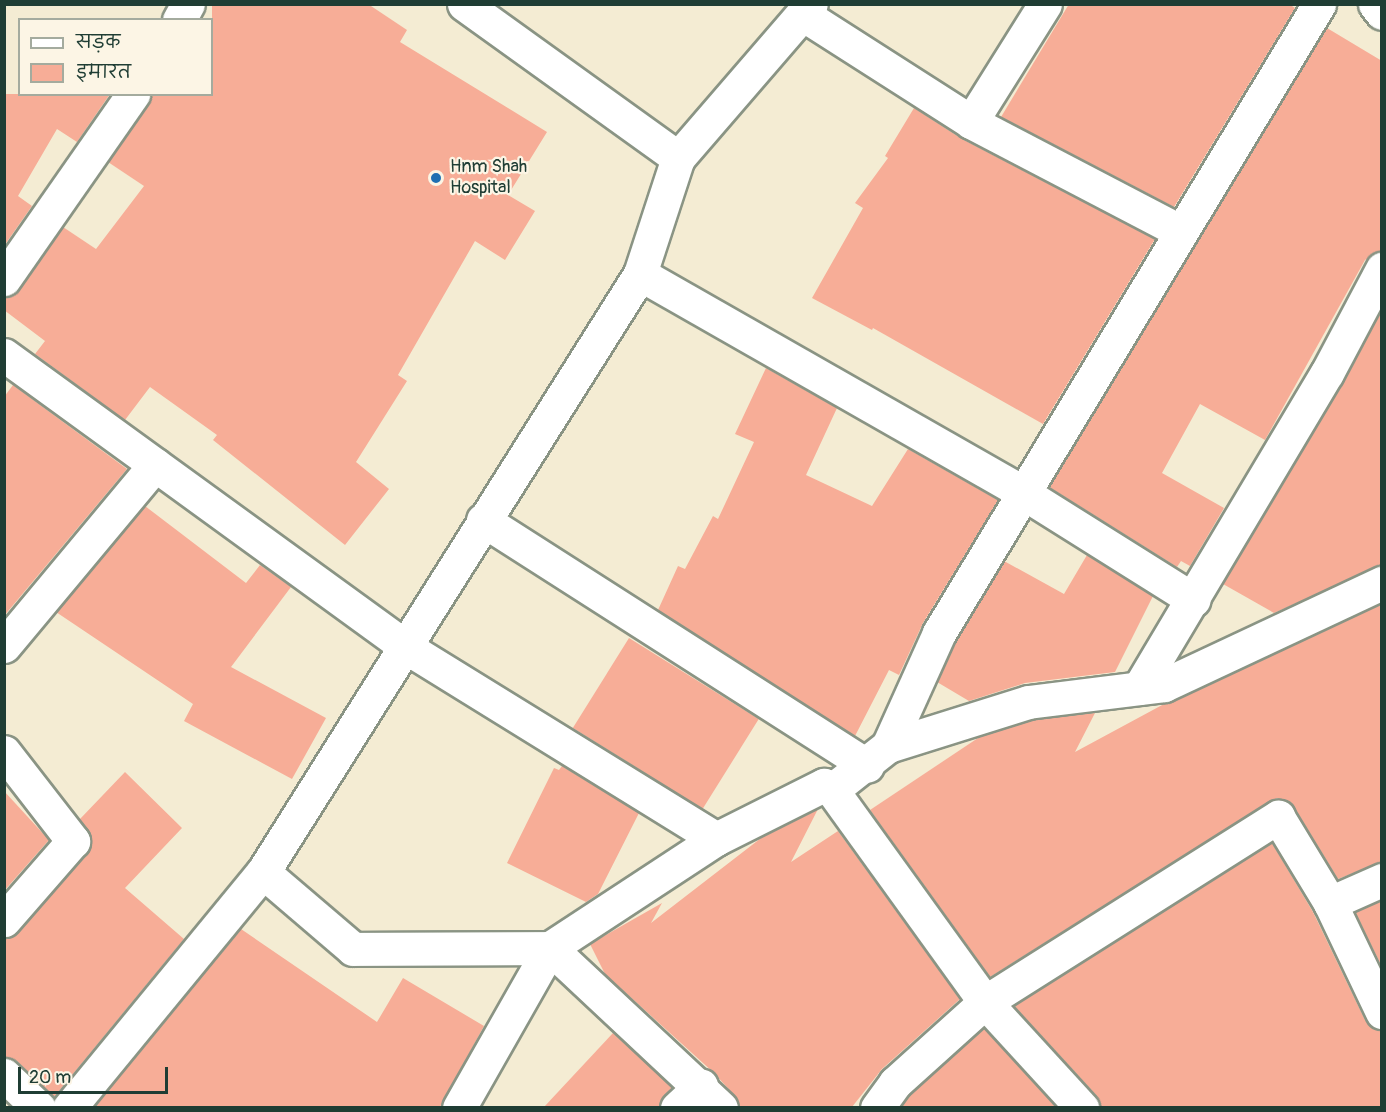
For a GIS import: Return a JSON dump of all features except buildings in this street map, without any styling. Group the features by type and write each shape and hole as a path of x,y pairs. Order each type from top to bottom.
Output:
{"street":[{"path":"180,18 188,4"},
{"path":"464,4 678,158"},
{"path":"971,122 1045,4"},
{"path":"877,756 939,633 1025,494 1318,4"},
{"path":"1375,4 1382,13"},
{"path":"69,1107 262,872 640,274 678,158 807,10 971,122 1181,232"},
{"path":"4,279 132,96"},
{"path":"1139,688 1194,600 1327,373 1382,269"},
{"path":"640,274 1025,494 1194,600"},
{"path":"8,365 155,465 404,646 716,839"},
{"path":"4,645 155,465"},
{"path":"483,520 877,756"},
{"path":"832,790 877,756 1028,702 1164,685 1382,583"},
{"path":"4,752 73,841 4,920"},
{"path":"459,1107 550,948 716,839 824,785 832,790 985,1002 1082,1107"},
{"path":"877,1107 895,1083 985,1002 1278,817 1330,903 1382,1012"},
{"path":"262,872 353,949 550,948 711,1096 677,1107"},
{"path":"1330,903 1382,880"},
{"path":"4,1075 39,1107"}],"place":[{"name":"Hnm Shah Hospital","path":"436,178"}]}
